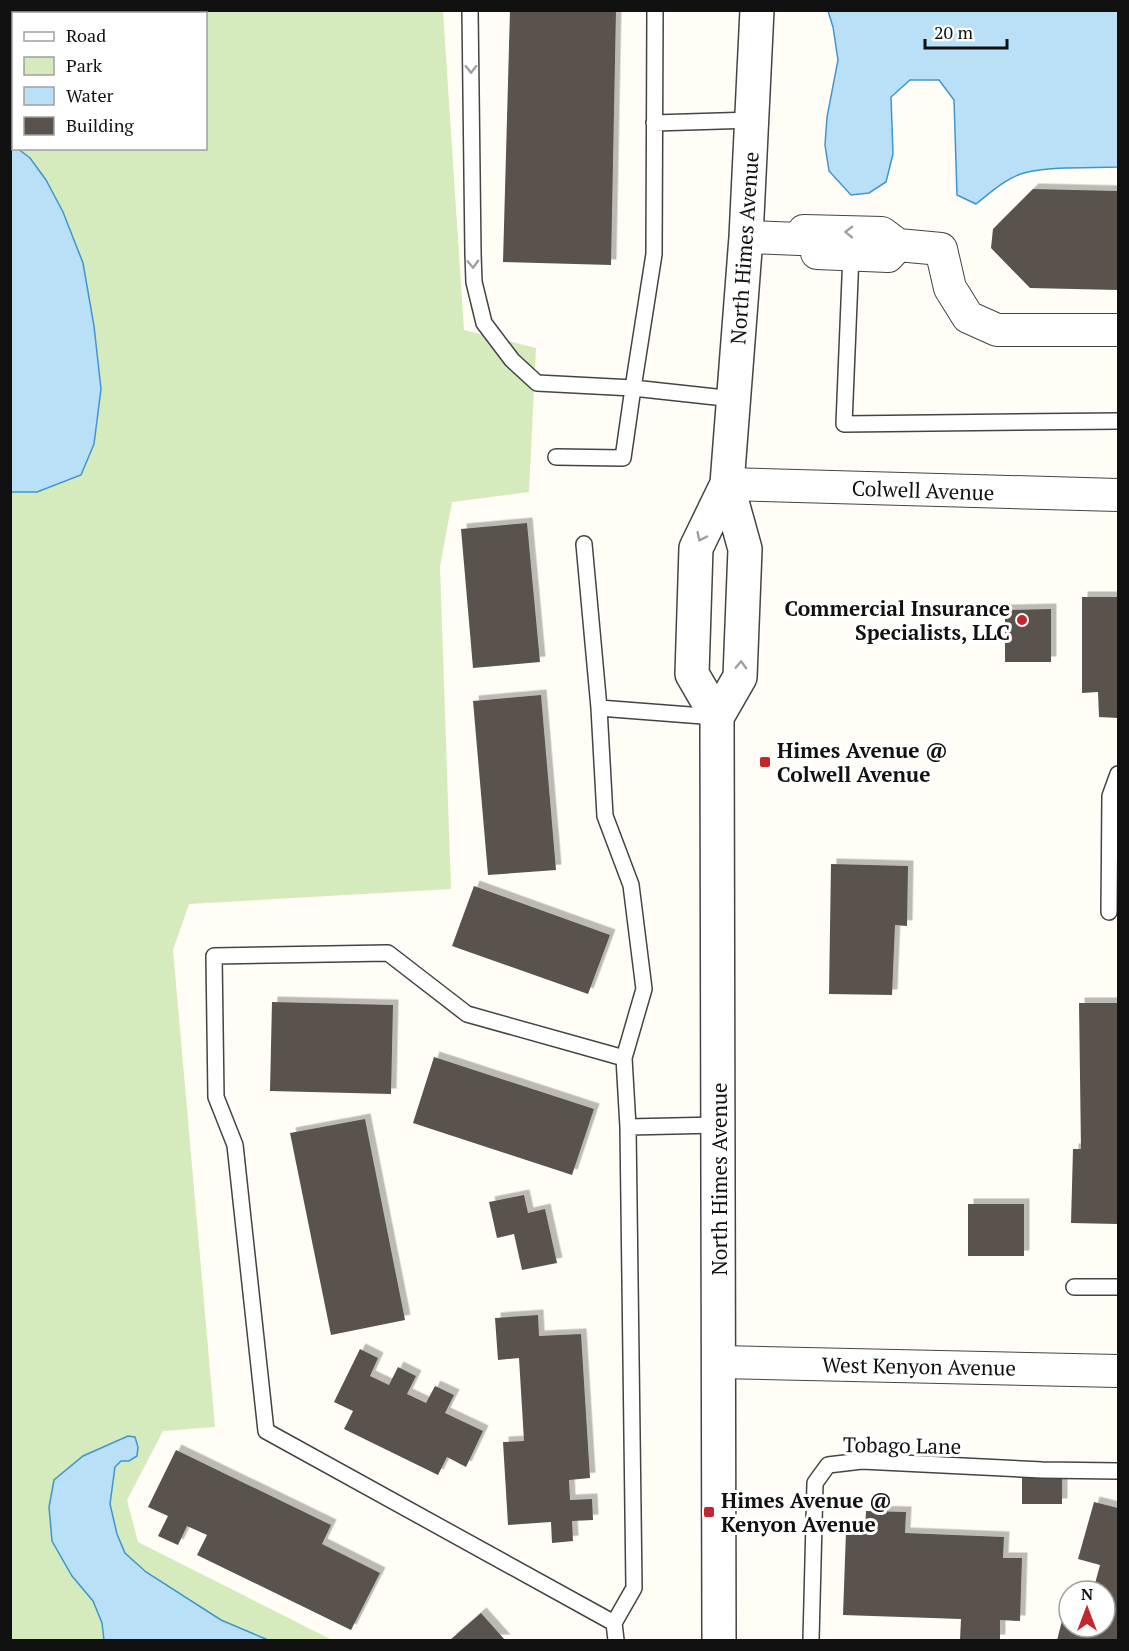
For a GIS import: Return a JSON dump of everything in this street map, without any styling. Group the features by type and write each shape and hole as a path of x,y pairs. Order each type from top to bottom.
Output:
{"street":[{"name":"North Himes Avenue","path":"717,717 740,677 745,549 727,484 746,237 757,10"},
{"path":"898,245 888,256 803,252 800,239 804,231 882,233 898,245 941,249 950,288 968,317 997,330 1119,330"},
{"path":"746,237 800,239"},
{"name":"North Himes Avenue","path":"719,1641 717,717 692,674 696,548 727,484"},
{"name":"Colwell Avenue","path":"727,484 1119,495"},
{"name":"West Kenyon Avenue","path":"719,1362 1119,1371"}],"lane":[{"path":"470,10 474,282 484,323 512,360 537,382 633,388 734,399"},
{"path":"556,457 623,458 654,254 655,10"},
{"path":"654,123 753,120"},
{"path":"850,254 844,424 1119,421"},
{"path":"584,544 599,708 605,816 631,885 644,989 624,1058 628,1127 634,1588 615,1623 616,1641"},
{"path":"599,708 717,717"},
{"path":"1109,912 1110,796 1119,774"},
{"path":"615,1623 266,1431 235,1145 216,1097 214,956 388,952 467,1014 624,1058"},
{"path":"628,1127 718,1125"},
{"path":"1074,1287 1119,1287"},
{"name":"Tobago Lane","path":"812,1641 815,1483 828,1465 862,1461 1042,1470 1119,1471"}],"green space":[{"path":"11,11 443,11 464,330 536,348 529,492 452,502 440,566 451,889 189,904 173,950 215,1427 163,1431 127,1500 138,1542 332,1640 11,1640"}],"water":[{"path":"828,11 1118,11 1118,167 1058,168 1024,173 1005,182 976,204 957,195 954,100 939,80 910,80 891,97 893,154 886,182 869,193 851,195 829,171 825,145 827,117 838,60"},
{"path":"11,142 12,150 19,150 30,158 46,180 63,212 83,263 94,326 101,389 94,444 81,475 37,492 11,492"},
{"path":"128,1436 135,1437 138,1447 137,1456 129,1461 121,1461 115,1467 110,1504 117,1534 125,1553 146,1572 221,1620 268,1640 104,1640 102,1623 93,1601 72,1576 52,1541 49,1507 54,1480 83,1456"}],"building":[{"path":"510,10 616,10 611,265 503,262"},
{"path":"1033,189 1118,191 1118,290 1030,288 991,248 993,229"},
{"path":"527,523 540,662 473,668 461,529"},
{"path":"1082,597 1118,597 1118,718 1099,717 1098,692 1082,693"},
{"path":"1051,609 1051,662 1005,662 1005,610"},
{"path":"541,695 556,870 488,875 473,701"},
{"path":"831,864 908,866 907,926 895,925 892,995 829,994"},
{"path":"474,886 610,935 588,994 452,946"},
{"path":"272,1002 393,1005 391,1094 270,1091"},
{"path":"1079,1003 1118,1003 1118,1224 1071,1223 1073,1149 1081,1149"},
{"path":"434,1057 594,1109 572,1175 413,1123"},
{"path":"365,1119 405,1320 331,1335 290,1133"},
{"path":"524,1195 528,1213 545,1209 557,1263 522,1270 514,1234 497,1238 489,1202"},
{"path":"968,1204 1024,1204 1024,1256 968,1256"},
{"path":"538,1315 539,1336 581,1334 590,1478 569,1480 570,1500 592,1499 593,1520 572,1521 573,1541 552,1543 551,1522 508,1525 503,1442 524,1441 519,1358 498,1360 495,1318"},
{"path":"360,1349 378,1358 370,1376 389,1385 398,1367 416,1376 407,1394 426,1403 435,1386 454,1395 445,1413 483,1431 466,1467 447,1457 438,1475 344,1429 353,1411 334,1402"},
{"path":"176,1450 331,1525 322,1544 380,1573 351,1630 197,1555 207,1535 187,1526 178,1545 158,1536 168,1516 148,1507"},
{"path":"1062,1476 1062,1504 1022,1504 1022,1477"},
{"path":"1094,1502 1118,1508 1118,1640 1057,1640 1117,1639 1117,1579 1096,1579 1100,1565 1078,1559"},
{"path":"866,1511 906,1512 905,1533 1004,1537 1003,1558 1022,1558 1020,1621 1000,1620 1000,1640 960,1640 961,1619 843,1615 846,1531 865,1532"},
{"path":"481,1613 505,1640 450,1640"}],"place":[{"name":"Commercial Insurance Specialists, LLC","path":"1022,620"},
{"name":"Himes Avenue @ Colwell Avenue","path":"765,762"},
{"name":"Himes Avenue @ Kenyon Avenue","path":"709,1512"}]}
